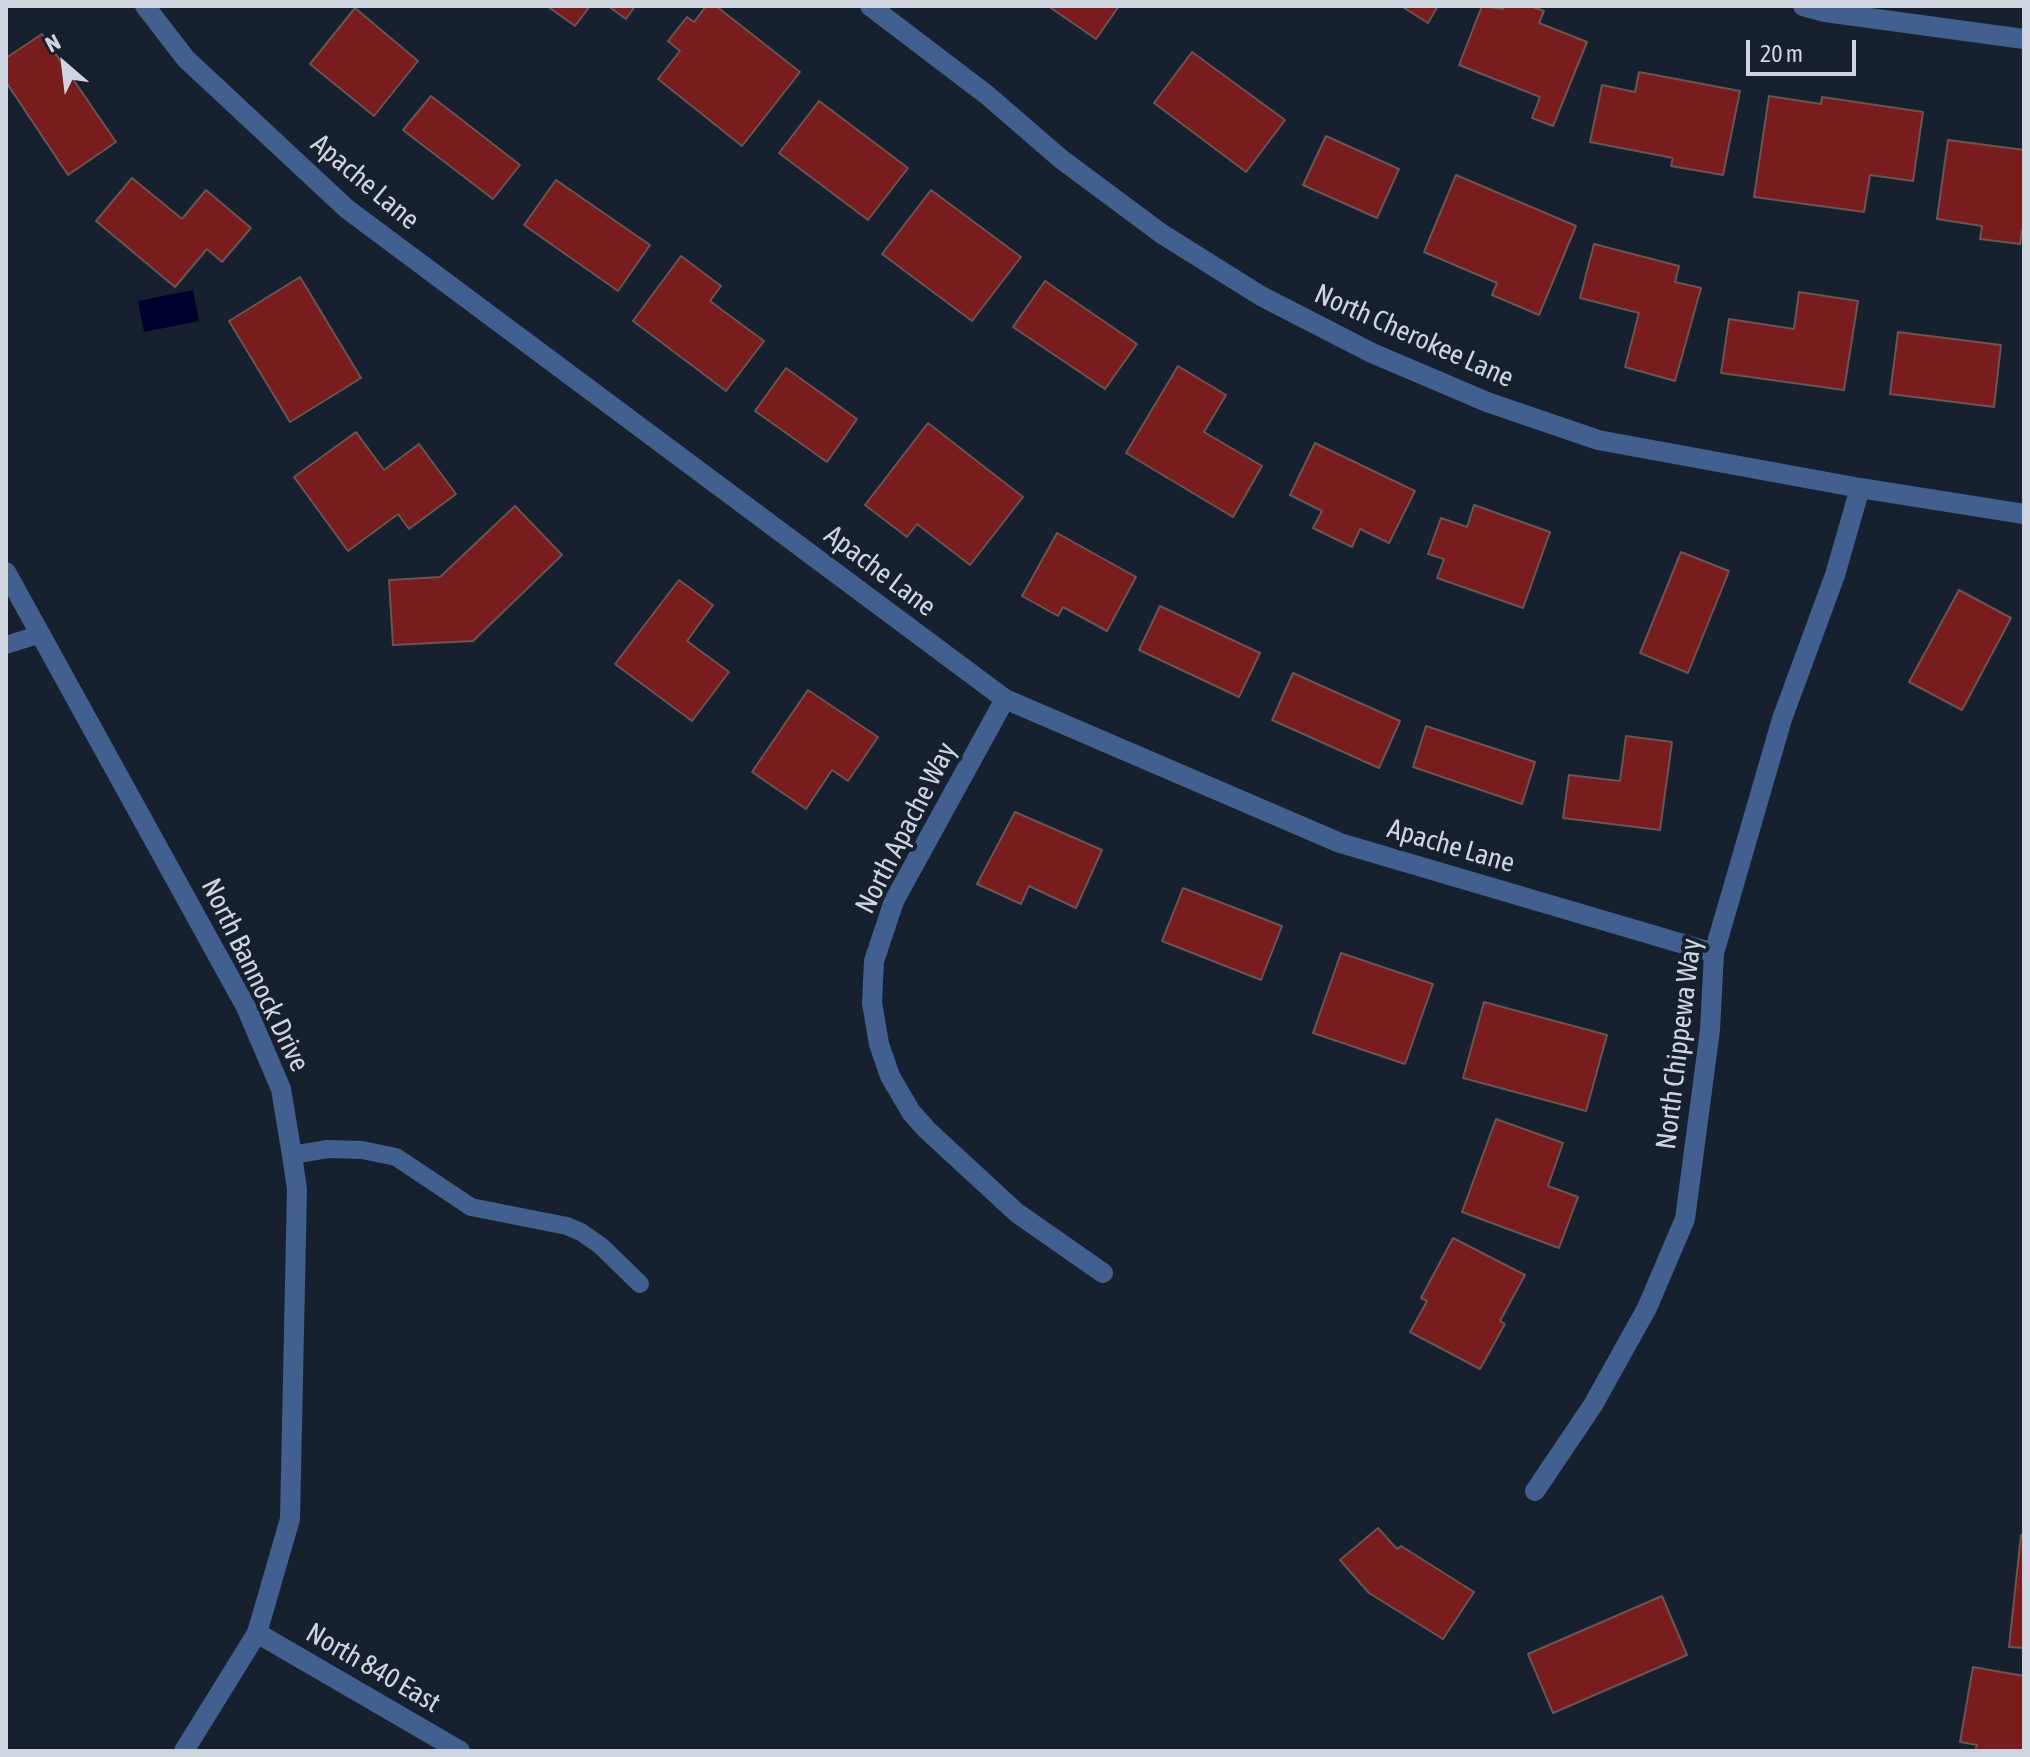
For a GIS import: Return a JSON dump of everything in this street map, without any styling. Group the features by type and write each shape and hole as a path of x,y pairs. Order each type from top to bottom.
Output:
{"street":[{"name":"Apache Lane","path":"145,6 186,59 347,209 1005,699 1340,843 1714,953"},
{"name":"North Cherokee Lane","path":"870,6 987,95 1061,159 1162,234 1261,296 1372,353 1487,402 1598,440 1860,488 2024,514"},
{"path":"1803,6 1825,12 2024,39"},
{"name":"North Chippewa Way","path":"1535,1491 1593,1405 1639,1322 1685,1219 1710,1030 1714,953 1782,719 1835,575 1860,488"},
{"name":"North Bannock Drive","path":"6,572 246,1007 281,1089 292,1155 297,1189 290,1519 257,1633 184,1751"},
{"name":"North Apache Way","path":"1005,699 894,901 874,961 872,1003 879,1044 890,1076 911,1112 927,1130 1017,1213 1103,1273"},
{"name":"North 840 East","path":"257,1633 460,1751"}],"lane":[{"path":"6,645 41,634"},
{"path":"292,1155 328,1149 362,1150 396,1157 471,1207 567,1226 581,1232 601,1246 640,1284"}],"shaded area":[{"path":"193,290 199,321 144,332 138,301"}],"building":[{"path":"547,6 590,6 575,26"},
{"path":"608,6 635,6 626,19"},
{"path":"706,6 716,6 800,72 742,146 658,79 680,51 668,41 687,17 694,22"},
{"path":"1048,6 1119,6 1096,39"},
{"path":"1401,6 1438,6 1428,23"},
{"path":"1482,6 1503,9 1504,6 1530,6 1544,11 1539,23 1587,42 1553,126 1532,118 1540,97 1459,65"},
{"path":"355,8 418,61 374,116 310,64"},
{"path":"42,34 116,142 68,175 6,82 6,58"},
{"path":"1192,52 1285,120 1246,172 1154,103"},
{"path":"1639,72 1740,91 1723,175 1671,166 1673,158 1590,142 1602,85 1635,92"},
{"path":"431,96 520,165 493,199 403,130"},
{"path":"1769,96 1821,104 1822,97 1923,112 1913,181 1870,175 1864,212 1754,197"},
{"path":"819,101 908,168 868,220 779,153"},
{"path":"1326,136 1399,169 1377,218 1303,185"},
{"path":"1948,140 2024,150 2024,230 2020,244 1980,239 1982,226 1937,219"},
{"path":"1456,175 1576,226 1539,315 1492,295 1497,283 1424,252"},
{"path":"132,178 182,219 206,190 251,228 222,262 207,249 175,287 96,221"},
{"path":"556,180 650,245 618,291 524,225"},
{"path":"931,190 1021,257 972,321 882,254"},
{"path":"1594,244 1679,266 1675,282 1701,288 1675,381 1625,367 1639,313 1580,298"},
{"path":"681,256 721,286 710,301 764,341 726,391 633,321"},
{"path":"300,277 361,378 290,422 229,321"},
{"path":"1045,281 1137,344 1105,389 1013,327"},
{"path":"1799,292 1858,301 1844,390 1721,373 1729,319 1794,329"},
{"path":"1898,332 2001,345 1994,407 1890,394"},
{"path":"1178,366 1226,395 1204,432 1262,466 1233,517 1126,453"},
{"path":"786,368 857,419 827,462 755,411"},
{"path":"928,423 1023,497 970,565 917,524 907,537 865,505"},
{"path":"356,432 384,470 419,444 456,494 409,529 398,514 348,551 294,477"},
{"path":"1315,443 1415,491 1389,543 1360,529 1352,547 1313,528 1322,511 1290,495"},
{"path":"1474,505 1550,532 1523,608 1437,578 1444,559 1428,554 1441,518 1467,527"},
{"path":"515,506 562,555 473,641 393,645 389,580 440,577"},
{"path":"1057,533 1136,577 1107,631 1063,607 1058,616 1022,596"},
{"path":"1681,552 1729,571 1688,673 1640,653"},
{"path":"679,580 713,605 687,641 729,672 692,721 615,664"},
{"path":"1959,590 2011,618 1962,710 1909,682"},
{"path":"1160,606 1260,653 1239,697 1139,650"},
{"path":"1293,673 1400,721 1379,768 1272,720"},
{"path":"808,690 878,737 848,781 832,770 806,809 752,772"},
{"path":"1426,726 1535,762 1522,804 1413,767"},
{"path":"1626,736 1672,742 1660,830 1563,818 1569,775 1620,781"},
{"path":"1015,812 1102,850 1076,908 1029,886 1021,904 977,884"},
{"path":"1183,888 1282,926 1261,980 1162,941"},
{"path":"1341,953 1433,984 1405,1064 1313,1033"},
{"path":"1484,1002 1607,1035 1586,1111 1463,1078"},
{"path":"1496,1119 1563,1143 1548,1186 1578,1197 1559,1248 1462,1212"},
{"path":"1453,1238 1525,1275 1500,1321 1505,1324 1480,1369 1410,1332 1427,1301 1421,1298"},
{"path":"1378,1528 1397,1549 1401,1546 1474,1592 1443,1639 1369,1593 1340,1560"},
{"path":"2021,1535 2024,1536 2024,1648 2009,1647"},
{"path":"1662,1596 1687,1655 1553,1713 1528,1654"},
{"path":"1973,1667 2024,1676 2024,1751 1975,1751 1977,1745 1960,1742"}]}
